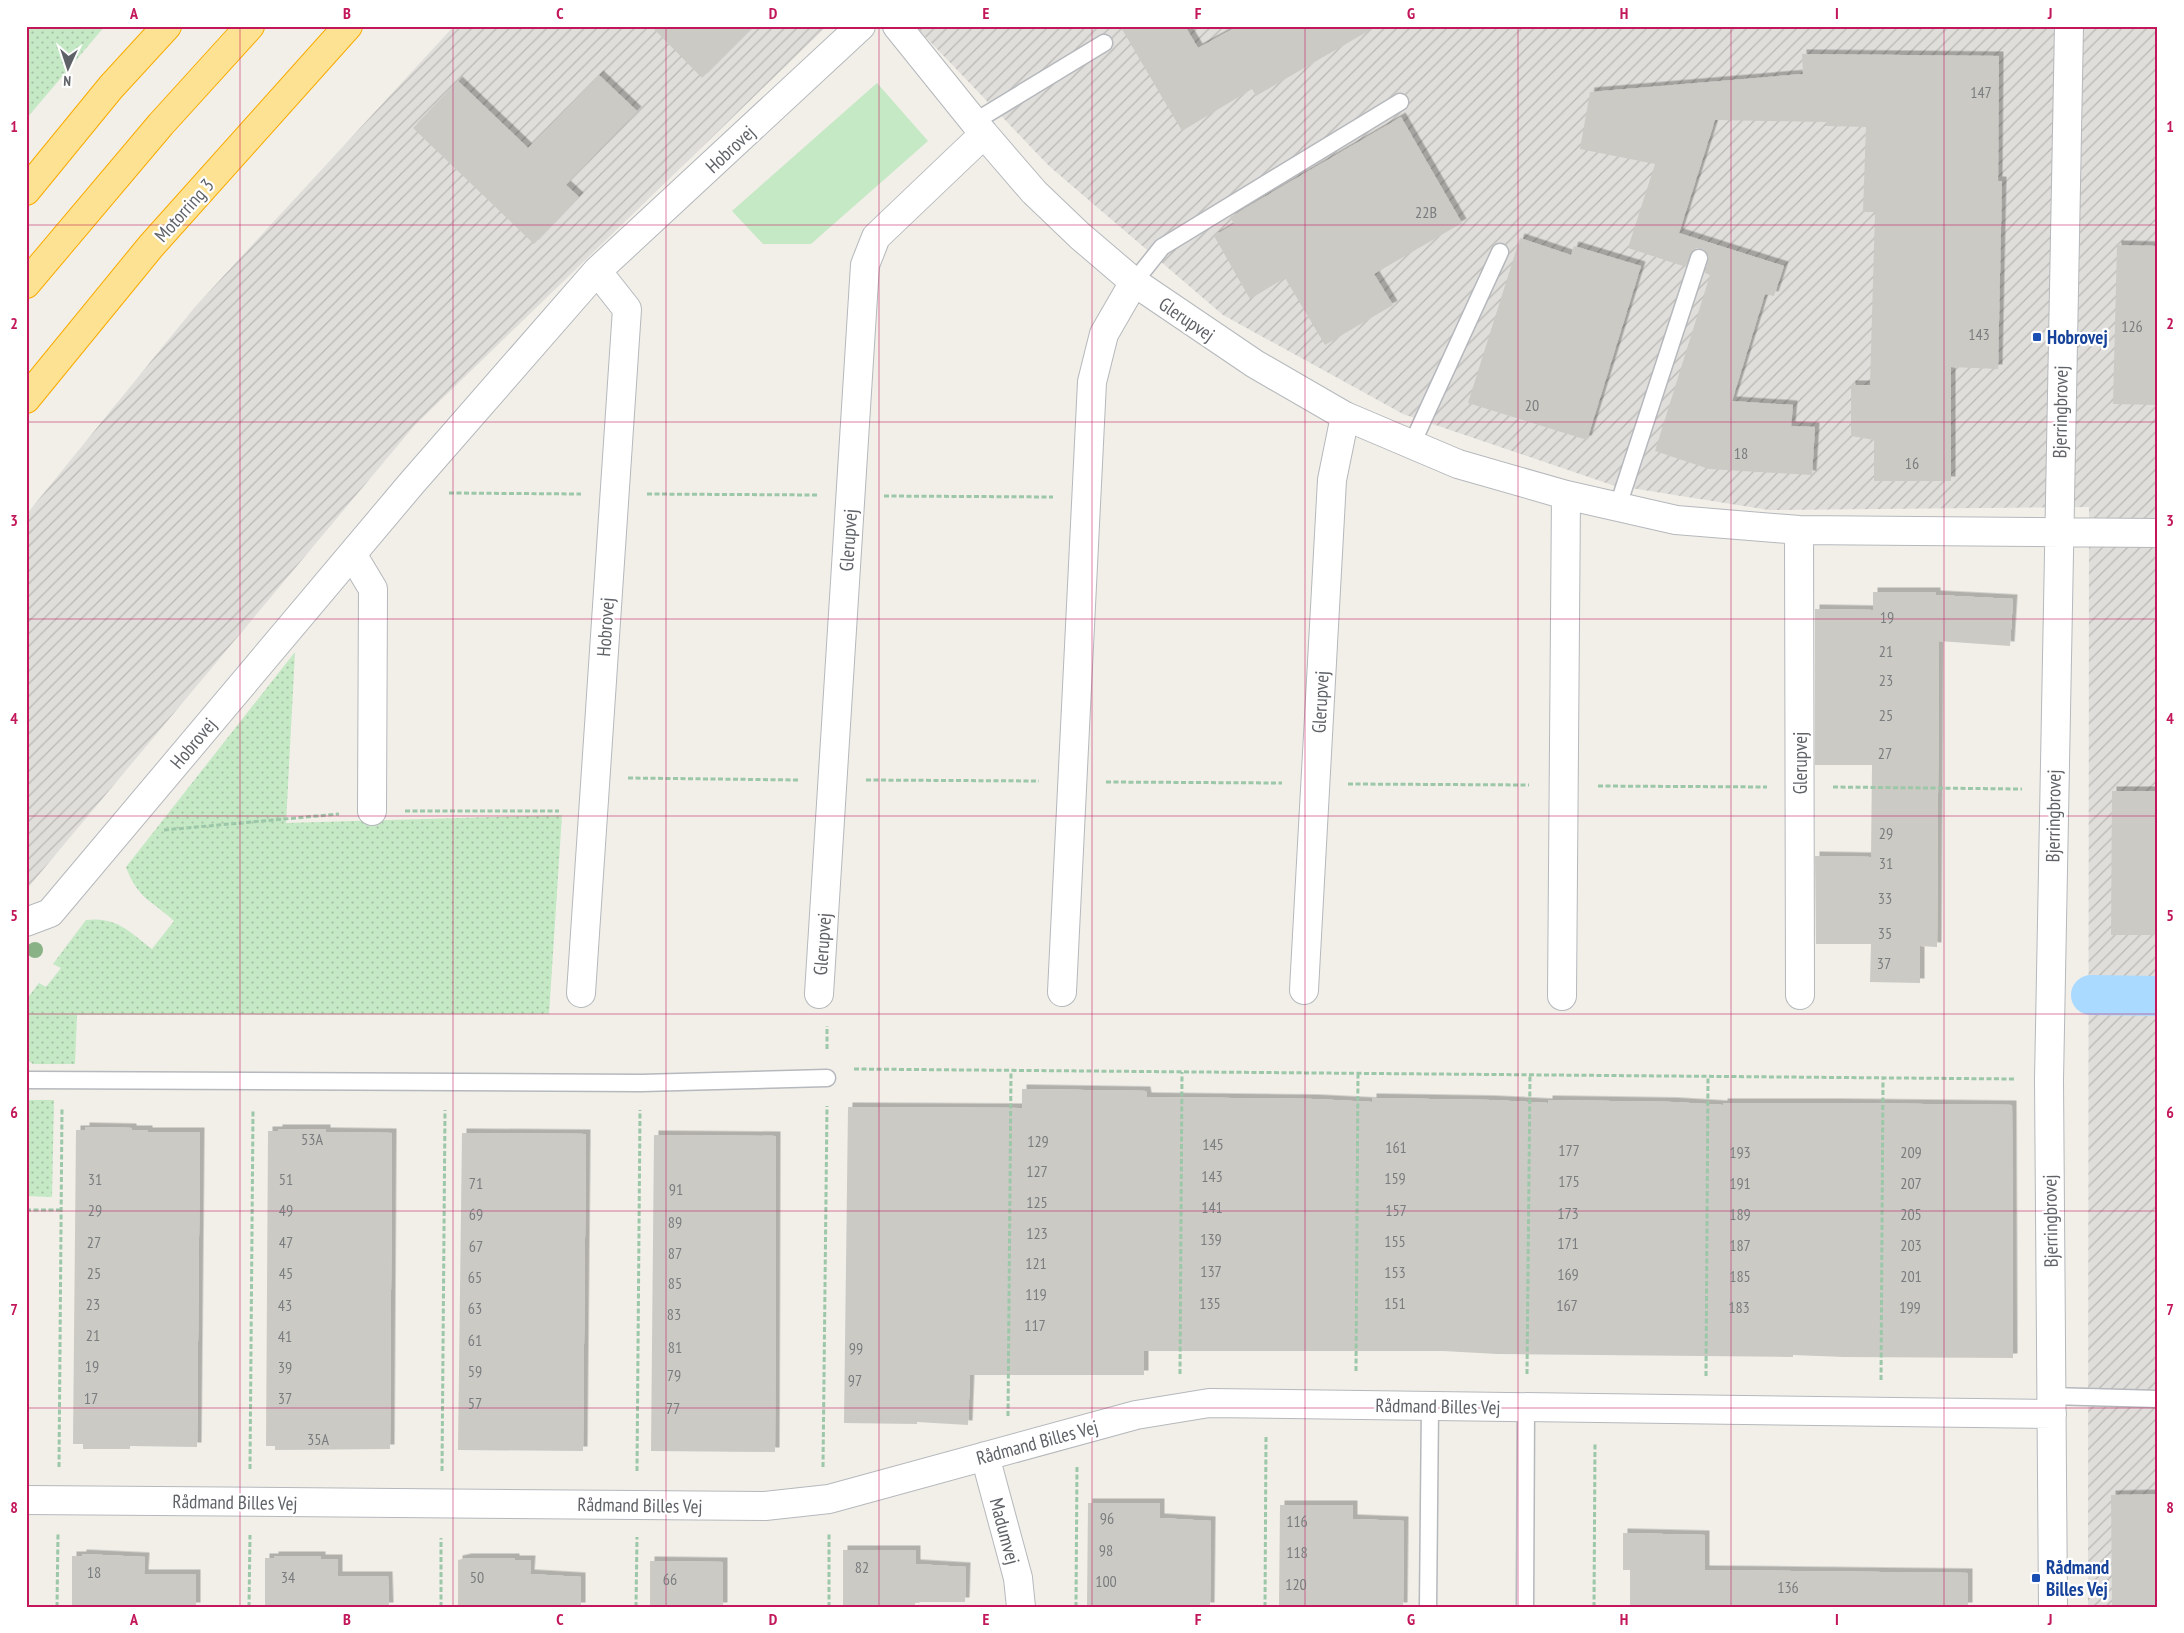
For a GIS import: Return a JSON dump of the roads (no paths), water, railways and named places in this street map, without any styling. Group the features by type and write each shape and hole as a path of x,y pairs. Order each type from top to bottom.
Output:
{"highway":[{"path":"26,191 111,87 167,26"},
{"path":"26,284 161,124 250,26"},
{"name":"Motorring 3","path":"26,399 151,246 348,26"}],"street":[{"name":"Hobrovej","path":"26,922 50,913 410,484 597,271 861,26"},
{"name":"Glerupvej","path":"897,26 979,128 1034,192 1080,236 1134,282 1255,364 1345,416 1458,464 1566,495 1676,520 1799,530 2158,533"},
{"name":"Bjerringbrovej","path":"2053,1607 2048,1080 2069,26"},
{"name":"Glerupvej","path":"819,994 865,265 876,238 979,128"},
{"name":"Hobrovej","path":"581,993 627,309 597,271"},
{"path":"1062,992 1092,382 1104,334 1134,282"},
{"name":"Glerupvej","path":"1304,990 1332,480 1345,416"},
{"path":"1562,996 1566,495"},
{"name":"Glerupvej","path":"1799,530 1800,995"},
{"path":"352,554 373,589 372,811"},
{"name":"Rådmand Billes Vej","path":"26,1500 765,1506 823,1499 1136,1415 1209,1403 1880,1412 2052,1405"},
{"name":"Madumvej","path":"997,1453 1018,1578 1021,1607"}],"lane":[{"path":"979,128 1104,43"},
{"path":"1134,282 1162,247 1400,102"},
{"path":"1412,444 1500,252"},
{"path":"1618,506 1699,258"},
{"path":"26,1080 640,1083 827,1078"},
{"path":"2052,1405 2158,1399"},
{"path":"1428,1607 1430,1406"},
{"path":"1525,1607 1526,1407"}],"waterway":[{"path":"2091,995 2158,996"}],"place":[{"name":"Hobrovej","path":"2037,337"},
{"name":"Rådmand Billes Vej","path":"2036,1578"}]}
